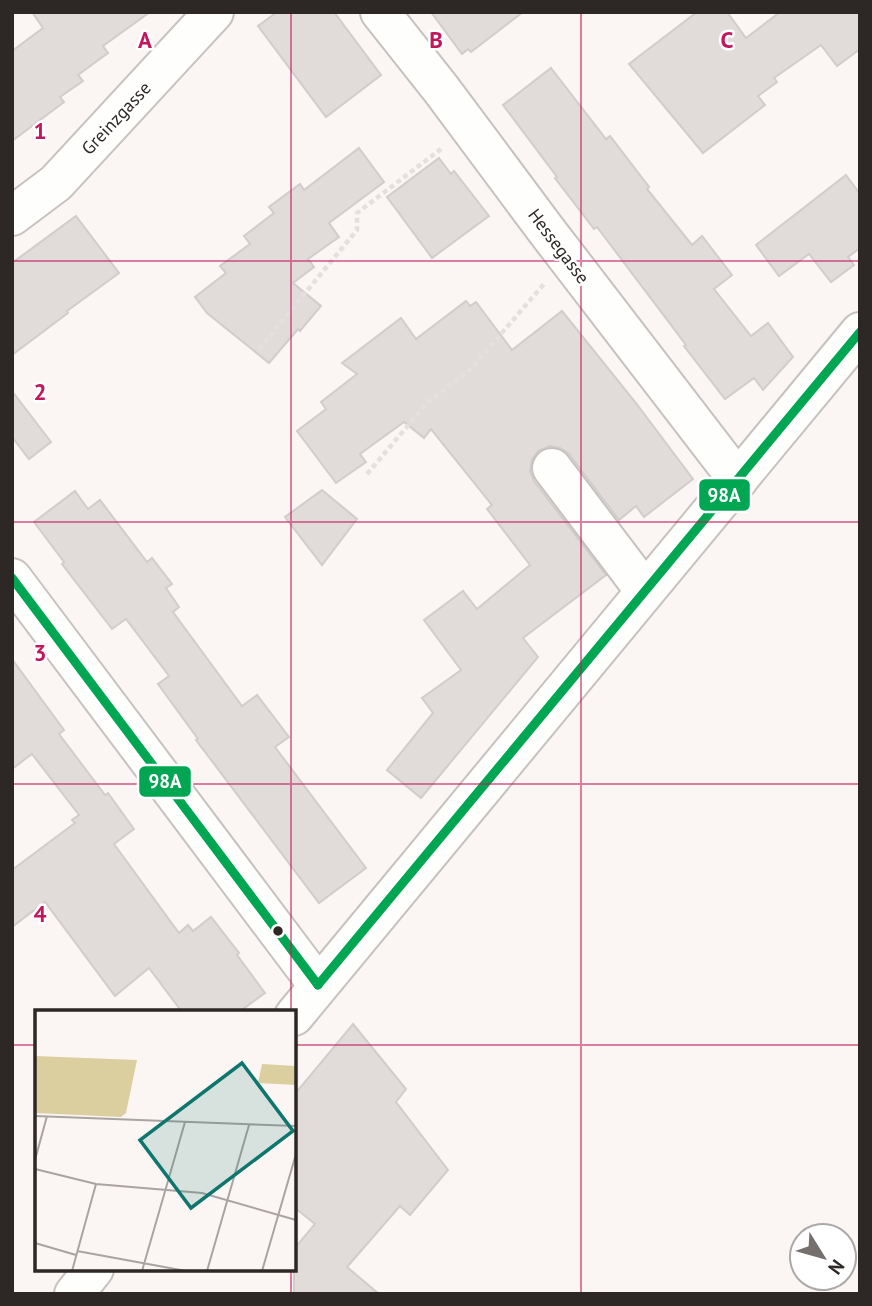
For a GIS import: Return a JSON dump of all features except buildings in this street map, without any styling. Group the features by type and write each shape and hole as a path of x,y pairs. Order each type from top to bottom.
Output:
{"street":[{"name":"Greinzgasse","path":"12,216 56,183 214,12"},
{"name":"Hessegasse","path":"380,12 738,480"},
{"path":"296,1013 860,332"},
{"path":"552,468 645,591"},
{"path":"12,578 318,985"},
{"path":"74,1294 91,1271"}],"path":[{"path":"259,349 358,230 357,213 469,127"},
{"path":"367,474 428,402 470,370 567,257"}],"transit line":[{"name":"98A","path":"318,985 860,332"},
{"name":"98A","path":"12,578 318,985"}]}
